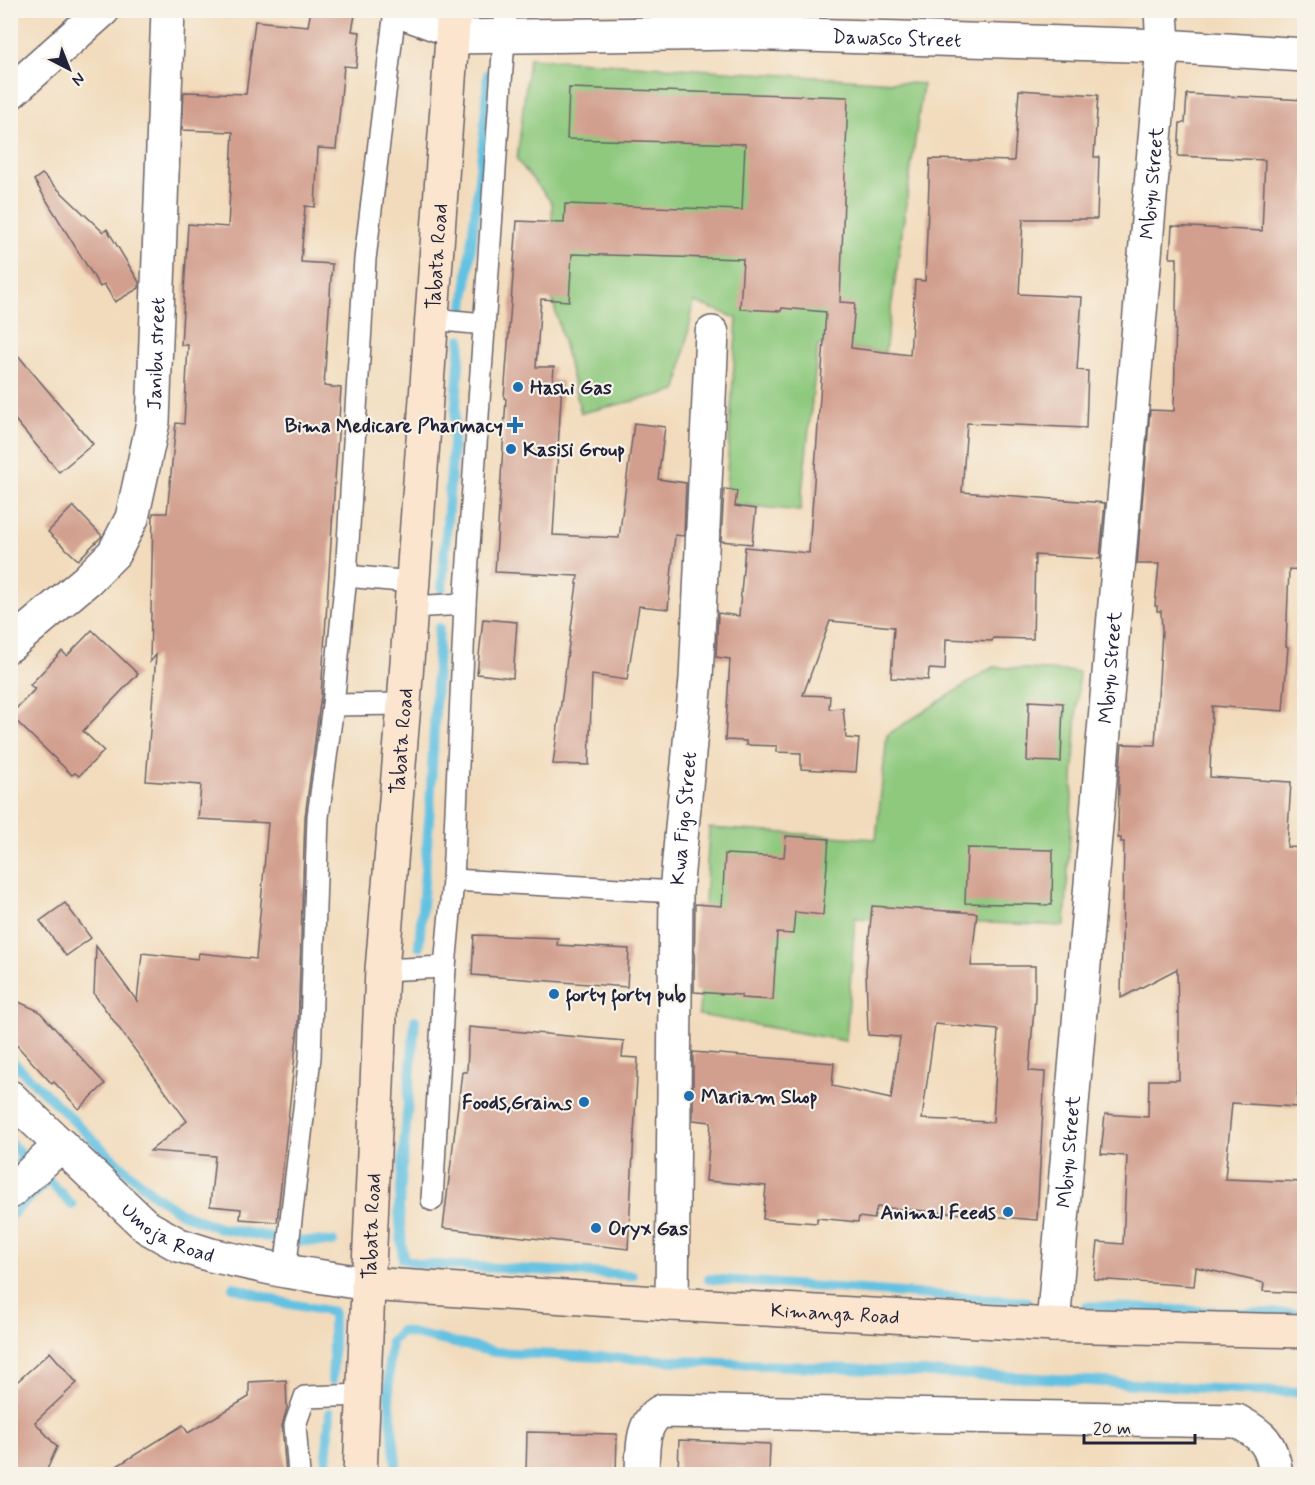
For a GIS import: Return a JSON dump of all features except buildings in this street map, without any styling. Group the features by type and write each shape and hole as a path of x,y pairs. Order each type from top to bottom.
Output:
{"main road":[{"name":"Tabata Road","path":"360,1474 382,970 404,704 453,24"},
{"name":"Kimanga Road","path":"368,1284 672,1304 1053,1325 1305,1332"}],"street":[{"path":"10,93 103,10"},
{"name":"Janibu street","path":"10,645 87,580 114,553 132,518 153,422 168,10"},
{"name":"Mbiyu Street","path":"1053,1325 1163,46 1161,10"},
{"name":"Dawasco Street","path":"453,24 741,22 1305,56"},
{"name":"Kwa Figo Street","path":"672,1304 676,892 696,679 712,333"},
{"name":"Umoja Road","path":"10,1097 147,1227 179,1245 211,1255 285,1271 368,1284"},
{"path":"10,1192 61,1144"},
{"path":"642,1474 646,1429 654,1415 662,1412 1237,1421 1258,1432 1273,1455 1276,1474"}],"lane":[{"path":"285,1271 310,1057 318,817 333,705 346,576 365,259 395,13 453,24"},
{"path":"432,1200 445,968 453,880 465,604 505,23"},
{"path":"432,319 484,324"},
{"path":"346,576 412,595 465,604"},
{"path":"333,705 404,704"},
{"path":"453,880 676,892"},
{"path":"382,970 445,968"},
{"path":"299,1474 295,1425 305,1396 363,1395"}],"green space":[{"path":"529,58 923,84 885,352 818,345 800,511 725,503 737,318 694,302 677,391 581,413 551,293 552,203 517,160"},
{"path":"993,667 1079,672 1065,926 855,918 846,1041 699,1015 709,828 876,839 887,735"}],"waterway":[{"path":"492,10 492,16"},
{"path":"464,308 484,136 488,74"},
{"path":"442,589 461,339"},
{"path":"419,946 430,807 439,628"},
{"path":"415,1020 399,1207 403,1259 420,1264 632,1275"},
{"path":"10,1059 111,1157 152,1193 181,1213 219,1228 276,1238"},
{"path":"10,1143 25,1157 15,1167"},
{"path":"10,1216 48,1180 72,1205"},
{"path":"299,1241 333,1242"},
{"path":"709,1279 1028,1302"},
{"path":"233,1287 280,1302 333,1312 332,1380"},
{"path":"1086,1306 1244,1313 1304,1313"},
{"path":"397,1474 389,1395 389,1364 391,1342 401,1331 495,1352 1304,1392"},
{"path":"325,1474 330,1413"}],"place":[{"name":"Hashi Gas","path":"518,387"},
{"name":"Bima Medicare Pharmacy","path":"515,425"},
{"name":"Kasisi Group","path":"511,449"},
{"name":"forty forty pub","path":"554,994"},
{"name":"Mariam Shop","path":"689,1096"},
{"name":"Foods,Grains","path":"584,1102"},
{"name":"Animal Feeds","path":"1008,1212"},
{"name":"Oryx Gas","path":"596,1228"}]}
